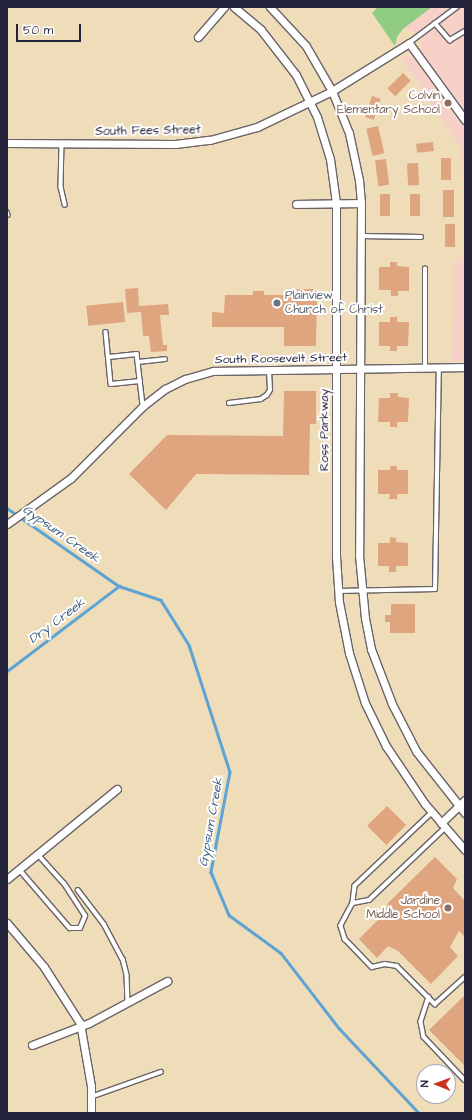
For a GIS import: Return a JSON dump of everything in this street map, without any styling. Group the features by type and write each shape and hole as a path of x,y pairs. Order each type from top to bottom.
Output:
{"street":[{"path":"198,37 224,7"},
{"name":"Ross Parkway","path":"234,7 261,30 281,53 310,101 330,159 336,203 338,591 349,653 365,703 396,763 432,813 465,850"},
{"path":"270,7 306,46 332,91 348,133 361,203 361,589 371,649 392,704 416,751 465,814"},
{"path":"409,43 465,120"},
{"name":"South Fees Street","path":"7,142 175,144 210,140 257,127 332,91 409,43"},
{"path":"296,204 361,203"},
{"name":"South Roosevelt Street","path":"7,524 81,469 143,406 165,389 185,379 213,371 465,367"},
{"path":"7,879 117,789"},
{"path":"443,826 465,800"},
{"path":"7,923 44,967 80,1026 87,1059 91,1113"},
{"path":"32,1045 80,1026 167,981"}],"lane":[{"path":"409,43 457,7"},
{"path":"435,24 450,40 465,31"},
{"path":"62,143 61,187 65,205"},
{"path":"361,236 421,237"},
{"path":"425,269 425,368"},
{"path":"106,332 112,384 140,381"},
{"path":"108,357 137,354 143,406"},
{"path":"138,362 165,358"},
{"path":"338,591 361,589 435,589 439,368"},
{"path":"229,403 261,398 267,395 270,390 269,370"},
{"path":"432,813 354,886 353,903 341,926 345,939 372,968 385,964 397,966 435,1004 465,977"},
{"path":"353,903 369,900 443,826"},
{"path":"19,869 70,928 80,928 85,916 37,854"},
{"path":"78,890 104,924 123,959 127,975 128,1002"},
{"path":"429,997 421,1022 424,1037 465,1080"},
{"path":"91,1097 161,1072"}],"shaded area":[{"name":"Colvin Elementary School","path":"432,7 465,7 465,236 462,150 400,57 414,55 421,49 422,41 418,33 403,29"},
{"path":"465,253 465,361 452,362 454,264"}],"green space":[{"path":"378,7 432,7 403,29 397,37 395,46 372,13"}],"building":[{"path":"403,73 411,81 395,96 387,89"},
{"path":"372,96 381,99 374,120 365,117"},
{"path":"378,126 384,153 373,156 366,129"},
{"path":"433,142 434,151 417,153 416,144"},
{"path":"441,158 451,158 451,180 441,180"},
{"path":"386,159 389,185 378,186 375,160"},
{"path":"418,163 419,185 408,186 407,164"},
{"path":"443,190 454,190 454,217 443,217"},
{"path":"380,194 390,194 390,216 380,216"},
{"path":"410,194 420,194 420,216 410,216"},
{"path":"445,224 455,224 455,247 445,247"},
{"path":"390,262 397,262 397,266 409,267 409,291 398,291 398,296 391,296 391,290 379,290 379,267 390,267"},
{"path":"138,288 139,306 168,304 169,315 160,315 163,345 167,345 167,351 151,352 149,336 143,336 141,312 127,313 125,289"},
{"path":"297,289 317,289 316,346 284,346 284,327 212,327 212,312 224,313 225,295 253,295 253,291 264,291 264,295 297,295"},
{"path":"123,302 125,322 88,326 86,306"},
{"path":"390,317 397,317 397,322 409,322 408,346 397,346 397,351 390,351 390,346 379,346 379,322 390,322"},
{"path":"284,391 316,391 316,424 310,424 309,475 196,474 166,510 129,474 167,435 283,436"},
{"path":"390,393 398,393 398,397 409,398 408,422 397,422 397,427 390,427 390,422 378,422 379,398 390,398"},
{"path":"390,466 397,466 397,470 408,470 408,494 397,494 397,499 389,499 390,494 378,494 378,470 390,470"},
{"path":"390,537 396,538 396,542 408,543 408,566 396,566 396,572 389,572 389,566 378,566 378,543 390,543"},
{"path":"391,604 415,604 415,633 390,633 390,622 385,622 385,615 391,615"},
{"path":"387,806 406,825 386,845 367,826"},
{"path":"435,857 457,879 453,888 465,901 465,937 459,931 450,947 458,956 431,984 398,951 388,946 377,958 359,939 385,913 388,903"},
{"path":"465,995 465,1066 429,1030"}],"waterway":[{"name":"Gypsum Creek","path":"7,508 119,586 161,600 189,645 230,772 211,872 229,915 281,953 339,1028 419,1113"},
{"name":"Dry Creek","path":"7,671 119,586"}],"place":[{"name":"Colvin Elementary School","path":"448,103"},
{"name":"Plainview Church of Christ","path":"277,303"},
{"name":"Jardine Middle School","path":"448,908"}]}
